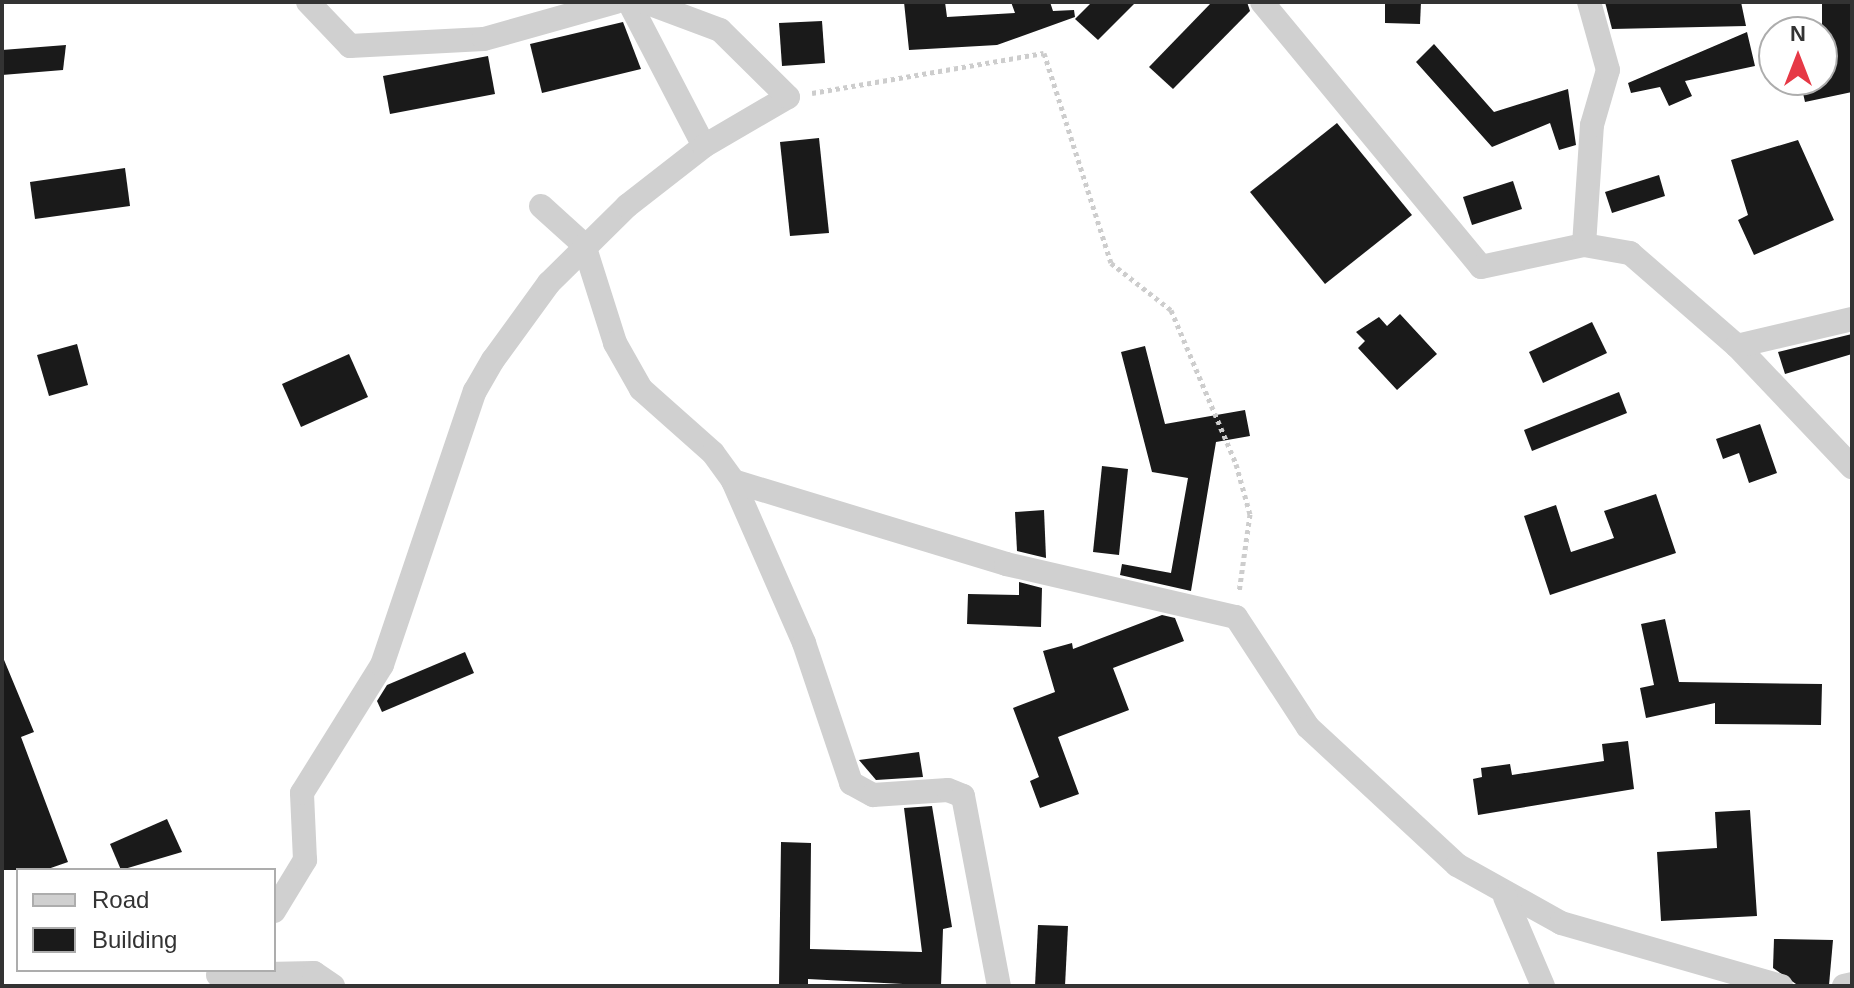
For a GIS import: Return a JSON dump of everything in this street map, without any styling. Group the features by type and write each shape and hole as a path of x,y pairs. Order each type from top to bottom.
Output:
{"street":[{"path":"308,2 350,46 484,39 603,4"},
{"path":"629,2 704,146"},
{"path":"276,908 305,860 302,793 382,665 475,391 584,245 704,146 788,97 720,30 645,2"},
{"path":"1262,2 1481,267 1584,245 1647,263 1737,346 1852,467"},
{"path":"1584,245 1592,125 1608,70 1589,2"},
{"path":"541,206 584,245 615,343 641,389 713,453 733,481 804,643 851,783 873,795 948,790 963,796 999,986"},
{"path":"1737,346 1852,319"},
{"path":"733,481 1006,564 1236,617 1308,727 1457,865 1505,897 1561,923 1781,986"},
{"path":"1505,897 1543,986"},
{"path":"276,971 328,984"},
{"path":"213,977 270,972"},
{"path":"1844,986 1852,984"}],"path":[{"path":"788,97 1044,53 1111,263 1171,310 1236,464 1250,514 1236,617"}],"building":[{"path":"904,2 945,2 947,17 1015,13 1011,2 1050,2 1053,11 1074,10 1075,17 997,45 909,50"},
{"path":"1092,2 1136,2 1098,40 1075,19"},
{"path":"1212,2 1247,2 1250,11 1173,89 1149,67"},
{"path":"1385,2 1421,2 1420,24 1385,23"},
{"path":"1605,2 1741,2 1746,26 1612,29"},
{"path":"1822,2 1852,2 1852,92 1838,95 1838,16 1822,16"},
{"path":"822,21 825,63 782,66 779,23"},
{"path":"623,22 641,69 542,93 530,44"},
{"path":"1747,32 1755,66 1685,81 1692,96 1669,106 1660,87 1631,93 1628,83"},
{"path":"1434,44 1494,112 1568,89 1576,145 1559,150 1550,123 1492,147 1416,62"},
{"path":"66,45 63,70 2,75 2,50"},
{"path":"488,56 495,94 390,114 383,76"},
{"path":"1804,96 1833,96 1805,102"},
{"path":"1337,123 1412,215 1325,284 1250,192"},
{"path":"819,138 829,233 790,236 780,142"},
{"path":"1798,140 1834,220 1754,255 1738,220 1748,215 1731,160"},
{"path":"125,168 130,206 35,219 30,182"},
{"path":"1659,175 1665,196 1612,213 1605,192"},
{"path":"1513,181 1522,209 1472,225 1463,197"},
{"path":"1400,314 1437,354 1397,390 1358,348 1365,341 1356,332 1379,317 1387,326"},
{"path":"1592,322 1607,353 1543,383 1529,352"},
{"path":"1852,334 1852,354 1785,374 1778,352"},
{"path":"77,344 88,385 49,396 37,355"},
{"path":"1145,346 1165,424 1245,410 1250,436 1216,442 1191,591 1120,575 1122,564 1171,573 1188,478 1152,472 1121,352"},
{"path":"349,354 368,397 301,427 282,384"},
{"path":"1619,392 1627,413 1532,451 1524,430"},
{"path":"1760,424 1777,473 1749,483 1739,453 1723,459 1716,439"},
{"path":"1102,466 1128,469 1119,555 1093,552"},
{"path":"1656,494 1676,553 1550,595 1524,516 1556,505 1571,552 1614,538 1604,511"},
{"path":"1044,510 1046,558 1017,551 1015,512"},
{"path":"1019,582 1042,588 1041,627 967,624 968,594 1019,595"},
{"path":"1162,615 1175,618 1184,641 1113,668 1129,710 1058,737 1079,794 1040,808 1030,781 1039,777 1013,708 1055,692 1043,651 1072,643 1073,649"},
{"path":"1665,619 1679,682 1822,684 1821,725 1715,724 1715,703 1646,718 1640,688 1654,685 1641,624"},
{"path":"465,652 474,673 382,712 377,701 387,685"},
{"path":"2,655 34,732 21,737 68,862 51,868 2,870"},
{"path":"1628,741 1634,789 1478,815 1473,779 1482,777 1481,768 1510,764 1512,775 1604,761 1602,744"},
{"path":"919,752 923,777 876,780 859,760"},
{"path":"932,806 952,927 943,929 941,986 808,979 808,986 779,986 781,842 811,843 810,949 922,952 904,808"},
{"path":"1750,810 1757,916 1661,921 1657,852 1717,848 1715,812"},
{"path":"167,819 182,852 120,868 110,844"},
{"path":"1038,925 1068,926 1065,986 1035,986"},
{"path":"1774,939 1833,940 1829,985 1796,984 1773,968"}]}
